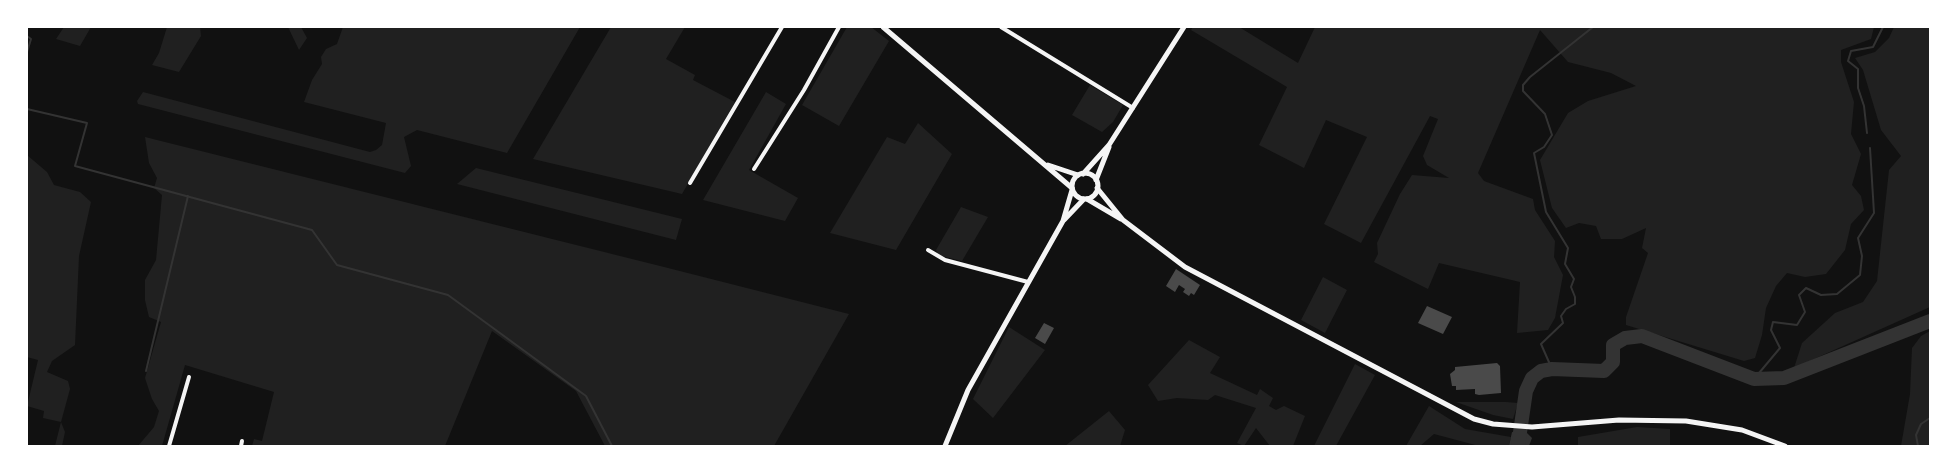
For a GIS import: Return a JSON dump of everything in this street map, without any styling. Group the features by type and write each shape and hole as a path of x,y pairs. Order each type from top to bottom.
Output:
{"street":[{"path":"690,183 782,27"},
{"path":"754,169 804,90 839,27"},
{"path":"883,27 1048,165 1051,171 1072,189 1077,197 1086,199 1123,220 1162,251 1197,274 1459,412 1493,424 1539,428 1619,420 1677,420 1742,430 1785,446"},
{"path":"1001,27 1133,108"},
{"path":"945,446 968,390 1063,221 1073,180 1109,145 1184,27"},
{"path":"1063,221 1086,199 1095,194 1096,180 1109,145"},
{"path":"1048,165 1092,175 1096,180"},
{"path":"1097,189 1123,220"},
{"path":"928,250 945,260 1028,282"},
{"path":"169,446 189,377"}],"shaded area":[{"path":"64,27 91,27 80,46 56,39"},
{"path":"167,27 200,27 201,36 179,72 152,65 159,53"},
{"path":"288,27 301,27 307,38 299,50"},
{"path":"343,27 580,27 507,153 417,130 404,137 411,166 405,173 138,104 137,101 143,92 370,152 376,150 382,145 386,123 304,102 312,80 322,64 321,57 326,49 337,44"},
{"path":"611,27 685,27 666,59 695,75 693,80 735,102 682,194 533,159"},
{"path":"847,27 871,27 889,41 839,126 802,105"},
{"path":"1193,27 1239,27 1298,63 1315,27 1874,27 1871,39 1841,50 1841,62 1854,102 1851,134 1861,154 1852,185 1861,196 1864,210 1851,224 1845,250 1826,274 1805,277 1787,273 1776,286 1766,308 1762,335 1755,358 1744,361 1626,325 1626,317 1648,253 1642,248 1646,228 1622,239 1601,239 1596,226 1579,223 1566,228 1552,208 1540,160 1568,113 1588,101 1636,86 1611,73 1568,62 1540,30 1478,173 1484,181 1533,199 1535,210 1555,241 1554,257 1563,275 1555,318 1548,330 1517,333 1520,282 1439,263 1428,289 1374,262 1378,254 1377,243 1400,194 1412,175 1449,178 1427,165 1423,156 1438,119 1430,116 1361,243 1324,224 1367,137 1326,120 1304,168 1259,145 1287,87 1191,30"},
{"path":"1894,27 1930,27 1930,307 1794,368 1802,343 1835,313 1863,302 1877,281 1889,170 1901,156 1881,130 1863,70 1855,58 1875,52 1889,38"},
{"path":"1090,85 1123,105 1113,122 1102,132 1072,115"},
{"path":"766,92 786,104 749,170 798,198 785,221 703,200"},
{"path":"918,123 952,154 896,250 830,233 887,137 905,144"},
{"path":"145,137 849,314 774,446 605,446 576,391 492,331 445,446 252,446 254,439 262,441 274,392 185,365 162,446 138,446 154,427 159,411 145,378 161,322 149,317 145,300 145,280 156,260 162,195 154,188 157,178 149,163"},
{"path":"27,155 47,172 54,185 80,192 91,202 79,256 75,345 52,361 47,372 68,381 70,389 61,422 43,418 44,411 27,406 38,360 27,357"},
{"path":"476,168 682,219 676,240 457,184"},
{"path":"961,207 988,217 962,261 938,255 936,250"},
{"path":"1323,277 1347,290 1325,333 1301,320"},
{"path":"1009,327 1045,350 993,418 973,399"},
{"path":"1930,331 1930,446 1901,446 1910,394 1912,348 1921,336"},
{"path":"1189,340 1220,357 1210,373 1257,395 1260,389 1273,398 1269,406 1276,410 1284,406 1305,416 1293,446 1270,446 1256,428 1244,446 1237,443 1256,408 1215,395 1208,400 1177,398 1158,401 1148,385"},
{"path":"1355,364 1375,375 1336,446 1314,446"},
{"path":"1456,402 1518,403 1513,419 1493,415"},
{"path":"1429,406 1465,429 1511,437 1509,446 1479,446 1434,434 1420,446 1406,446"},
{"path":"1109,411 1125,430 1120,446 1065,446"},
{"path":"61,422 65,432 62,446 55,446"},
{"path":"1637,427 1670,429 1670,446 1578,446 1578,437"},
{"path":"1512,432 1527,433 1532,438 1529,446 1509,446"}],"building":[{"path":"1176,269 1200,285 1194,295 1191,293 1189,296 1183,292 1185,289 1179,285 1175,292 1166,286"},
{"path":"1427,306 1452,317 1443,334 1418,323"},
{"path":"1044,323 1054,328 1045,344 1035,338"},
{"path":"1497,363 1500,366 1501,393 1479,395 1475,394 1475,389 1456,390 1456,386 1452,386 1450,374 1455,367"}],"waterway":[{"path":"1552,369 1541,344 1563,323 1561,316 1566,309 1575,304 1571,287 1574,279 1565,264 1568,248 1546,212 1534,153 1544,147 1552,135 1545,114 1523,91 1523,85 1593,27"},
{"path":"1867,133 1864,106 1858,88 1858,69 1848,61 1851,51 1873,47 1883,27"},
{"path":"27,36 31,39 27,52"},
{"path":"27,109 87,123 75,166 312,230 337,265 448,295 586,396 612,446"},
{"path":"1754,379 1780,348 1771,330 1773,322 1797,325 1805,312 1799,295 1806,288 1821,295 1837,294 1860,275 1862,256 1858,238 1874,213 1870,148"},
{"path":"146,371 188,196"},
{"path":"1518,446 1526,391 1532,378 1541,371 1552,369 1604,371 1613,362 1613,345 1625,338 1642,336 1754,379 1784,378 1930,321"},
{"path":"1918,446 1916,435 1921,424 1930,418"}]}
